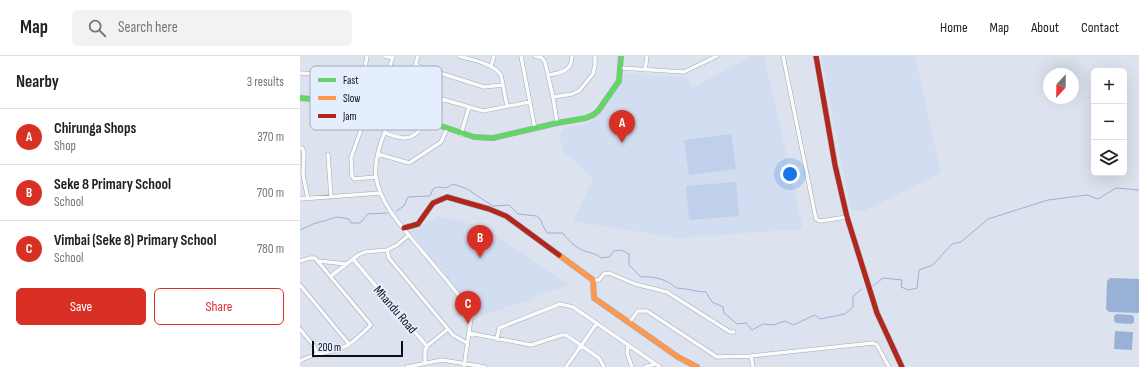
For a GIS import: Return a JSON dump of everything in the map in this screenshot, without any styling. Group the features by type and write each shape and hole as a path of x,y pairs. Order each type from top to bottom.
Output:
{"street":[{"path":"365,66 367,56"},
{"path":"384,56 393,57"},
{"path":"418,56 415,65 418,66"},
{"path":"459,56 470,58 491,66 499,71 508,106"},
{"path":"491,66 494,56"},
{"path":"521,56 535,129"},
{"path":"535,56 544,60 553,97 557,123"},
{"path":"548,75 564,71 571,64 572,56"},
{"path":"553,97 572,94 579,91 593,74 595,56"},
{"path":"442,127 474,137 493,138 557,123 586,118 598,111 616,88 619,81 621,56"},
{"path":"646,70 647,56"},
{"path":"620,68 684,72 710,57 717,56"},
{"path":"783,56 816,219 820,221 847,217"},
{"path":"816,56 835,165 847,217 877,313 902,367"},
{"path":"300,73 310,74"},
{"path":"442,74 484,87 503,85"},
{"path":"300,98 310,99"},
{"path":"442,99 483,111 530,102"},
{"path":"461,134 469,107"},
{"path":"378,154 409,163 441,142 447,129"},
{"path":"361,130 351,158 352,176 354,179 376,177"},
{"path":"386,130 378,154 376,177 380,193 387,207 471,311 472,318 464,365"},
{"path":"385,133 408,138 419,130"},
{"path":"300,148 302,148 304,152 303,175 308,199"},
{"path":"328,154 331,197"},
{"path":"300,199 380,193"},
{"path":"404,228 418,224 433,203 447,198 489,209 506,216 593,280 599,280 604,274 609,273 635,284 667,292 730,332 734,332"},
{"path":"331,276 358,255 365,252 387,250 397,245 409,235"},
{"path":"387,250 389,258 448,329 457,338 467,343"},
{"path":"300,261 313,258 318,261 371,325 349,344 332,352 307,357 300,361"},
{"name":"Mhandu Road","path":"353,259 427,346 425,350 425,363"},
{"path":"318,261 347,264"},
{"path":"593,280 592,295 594,298 678,357 698,367"},
{"path":"300,285 349,344"},
{"path":"497,338 499,328 560,304 573,307 660,367"},
{"path":"629,323 638,311 647,311 717,357 751,356 873,343 877,345 889,367"},
{"path":"566,367 597,323"},
{"path":"300,329 314,346 318,355"},
{"path":"427,346 448,329"},
{"path":"469,333 531,345 562,334 566,335 599,358 604,367"},
{"path":"628,345 627,352 632,367"},
{"path":"751,356 753,367"},
{"path":"407,367 442,360 464,365 485,367"},
{"path":"645,367 655,364"}],"shaded area":[{"path":"752,56 764,56 803,229 677,238 573,221 594,177 591,177 565,153 559,136 564,128 588,124 626,74 687,77 692,88"},
{"path":"821,56 915,56 941,173 865,211 851,211"},
{"path":"731,134 736,169 689,175 684,140"},
{"path":"736,182 739,216 689,220 686,186"},
{"path":"439,216 484,227 569,285 529,299 530,301 523,304 522,302 483,315 476,313 410,231"},
{"path":"1110,278 1139,279 1139,313 1109,312 1106,309 1107,281"},
{"path":"1117,314 1132,315 1134,317 1134,322 1132,324 1116,323 1114,321 1114,316"},
{"path":"1115,331 1133,332 1132,350 1114,349"}],"waterway":[{"path":"396,211 404,206 408,197 430,196 433,189 437,187 446,188 453,184 467,189 493,206 509,205 518,214 537,216 541,220 547,233 563,233 570,242 577,247 601,258 609,257 614,251 621,250 629,254 629,265 641,277 660,279 668,282 676,288 706,292 712,302 723,307 724,313 737,324 746,323 752,330 763,324 773,325 785,321 793,325 815,315 820,319 845,314 853,307 853,296 862,289"},
{"path":"873,286 883,278 902,280 901,287 909,290 917,288 919,270 933,265 952,244 961,242 988,219 1048,200 1087,195 1098,199 1116,188 1139,190"},
{"path":"300,230 313,224 337,217 349,219 351,223 360,223 368,214 387,213"}],"traffic: fast":[{"path":"442,126 474,137 493,138 557,123 586,118 598,111 619,81 621,56"},
{"path":"300,98 310,99"}],"traffic: slow":[{"path":"559,255 593,280 594,298 678,357 697,367"}],"traffic: jam":[{"path":"816,56 835,165 847,217 877,313 902,367"},
{"path":"404,228 418,224 433,203 447,197 489,209 506,216 559,255"}],"place":[{"name":"Chirunga Shops","path":"622,143"},
{"name":"Seke 8 Primary School","path":"480,258"},
{"name":"Vimbai (Seke 8) Primary School","path":"468,324"}]}
